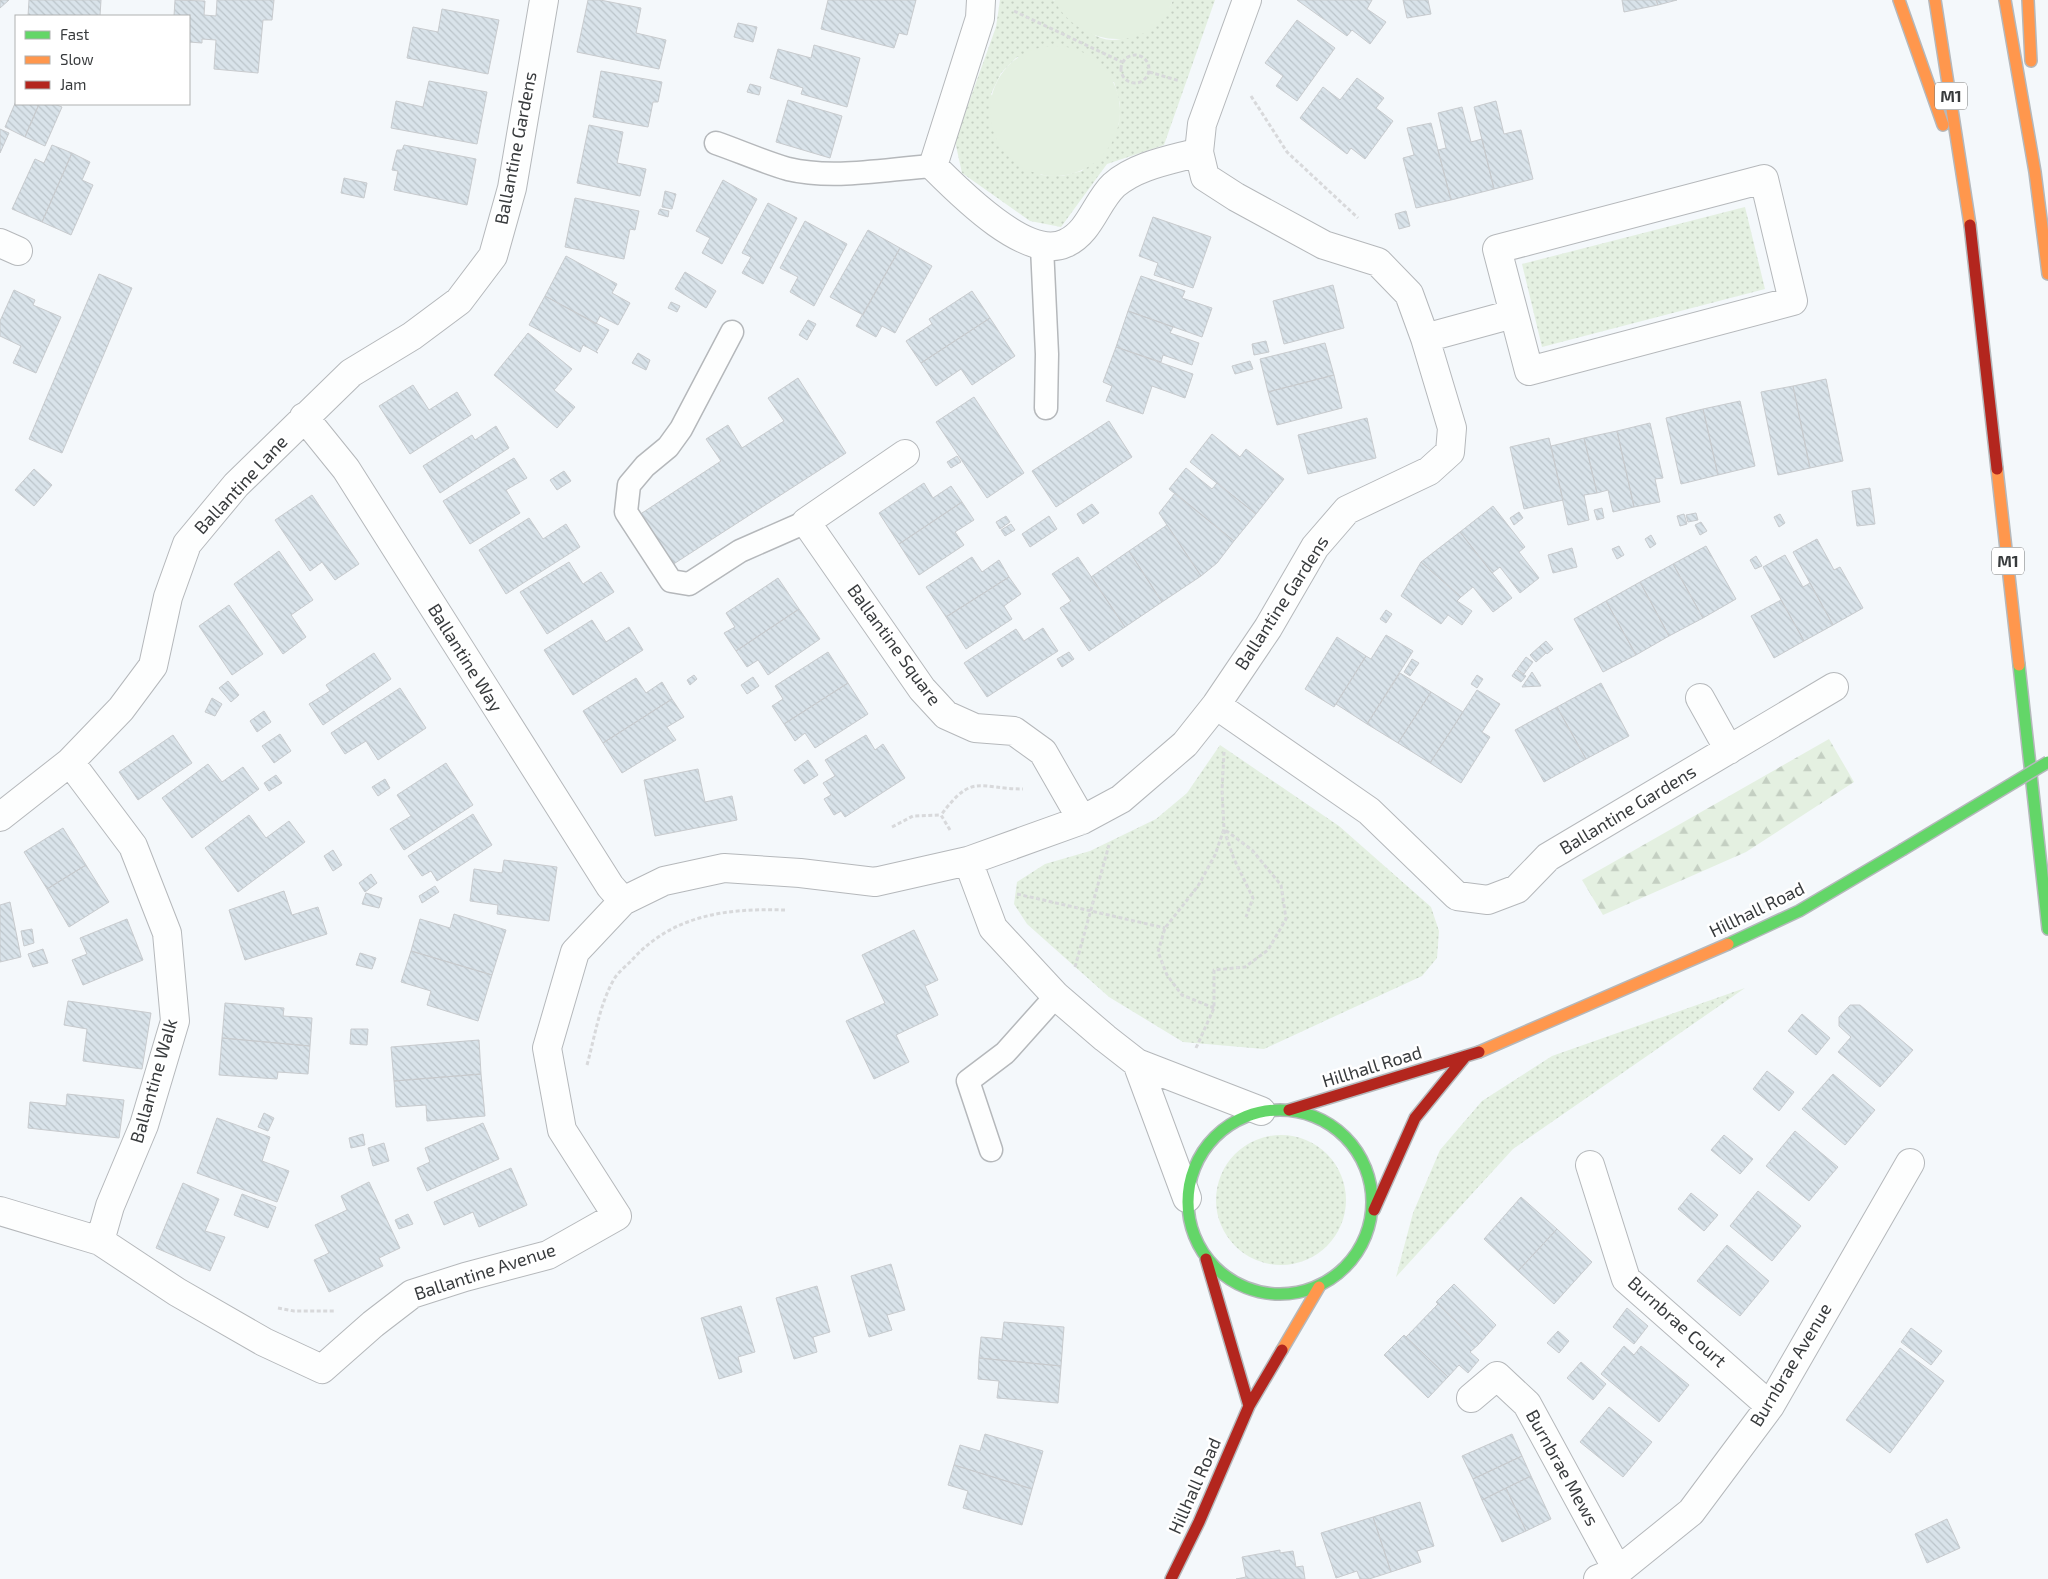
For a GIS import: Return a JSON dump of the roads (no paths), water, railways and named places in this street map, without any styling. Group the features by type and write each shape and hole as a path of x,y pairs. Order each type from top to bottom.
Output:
{"main road":[{"path":"1899,0 1966,193"},
{"name":"M1","path":"1935,0 1966,193 2048,928"},
{"path":"2006,0 2035,172 2048,274"},
{"path":"2028,0 2035,172"},
{"name":"Hillhall Road","path":"1290,1110 1464,1058 1660,975 1799,911 2048,762"},
{"name":"Hillhall Road","path":"1372,1216 1415,1118 1464,1058"},
{"path":"1206,1259 1230,1280 1259,1293 1289,1295 1320,1287 1344,1269 1363,1244 1372,1216 1371,1184 1361,1156 1342,1132 1317,1117 1290,1110 1260,1111 1233,1122 1211,1140 1194,1167 1187,1198 1191,1230 1206,1259 1249,1406"},
{"name":"Hillhall Road","path":"1171,1579 1199,1522 1249,1406 1320,1287"}],"street":[{"name":"Ballantine Gardens","path":"304,417 351,373 412,336 459,301 493,256 512,188 544,0"},
{"path":"981,0 980,18 933,166 969,202 996,222 1042,247 1065,244 1086,226 1114,185 1141,169 1199,152"},
{"name":"Ballantine Gardens","path":"973,873 1121,799 1185,744 1216,704 1268,628 1315,547 1347,510 1429,471 1450,452 1452,428 1425,338 1409,294 1378,262 1324,245 1236,197 1205,177 1199,152 1202,124 1247,0"},
{"path":"1764,179 1793,301 1529,371 1513,314 1497,249 1764,179"},
{"path":"1425,338 1513,314"},
{"name":"Ballantine Lane","path":"0,817 70,762 121,708 153,666 168,596 187,544 236,485 304,417"},
{"name":"Ballantine Way","path":"304,417 346,470 610,886 623,901"},
{"path":"806,522 904,454"},
{"name":"Ballantine Square","path":"806,522 922,689 946,715 976,728 1014,731 1043,752 1082,820"},
{"name":"Ballantine Gardens","path":"1216,704 1369,811 1458,896 1488,900 1517,889 1548,858 1834,687"},
{"path":"1700,698 1730,750"},
{"name":"Ballantine Walk","path":"70,762 133,846 168,933 175,1021 144,1125 110,1206 100,1241"},
{"name":"Ballantine Avenue","path":"0,1211 100,1241 177,1292 264,1342 322,1369 372,1324 412,1294 465,1277 548,1255 617,1216 562,1130 546,1048 575,952 623,901 664,881 724,868 800,873 875,882 973,873"},
{"path":"973,873 993,928 1056,996 1137,1063 1260,1111"},
{"path":"1137,1063 1187,1198"},
{"name":"Burnbrae Avenue","path":"1608,1575 1691,1512 1770,1406 1910,1163"},
{"name":"Burnbrae Court","path":"1590,1165 1626,1279 1770,1406"},
{"name":"Burnbrae Mews","path":"1471,1398 1496,1376 1527,1404 1608,1575"}],"lane":[{"path":"716,143 788,168 813,172 849,173 933,166"},
{"path":"1042,247 1047,354 1046,408"},
{"path":"732,332 681,429 668,447 645,466 629,485 626,512 671,581 689,584 740,551 806,522"},
{"path":"991,1150 968,1081 1005,1053 1056,996"}]}
